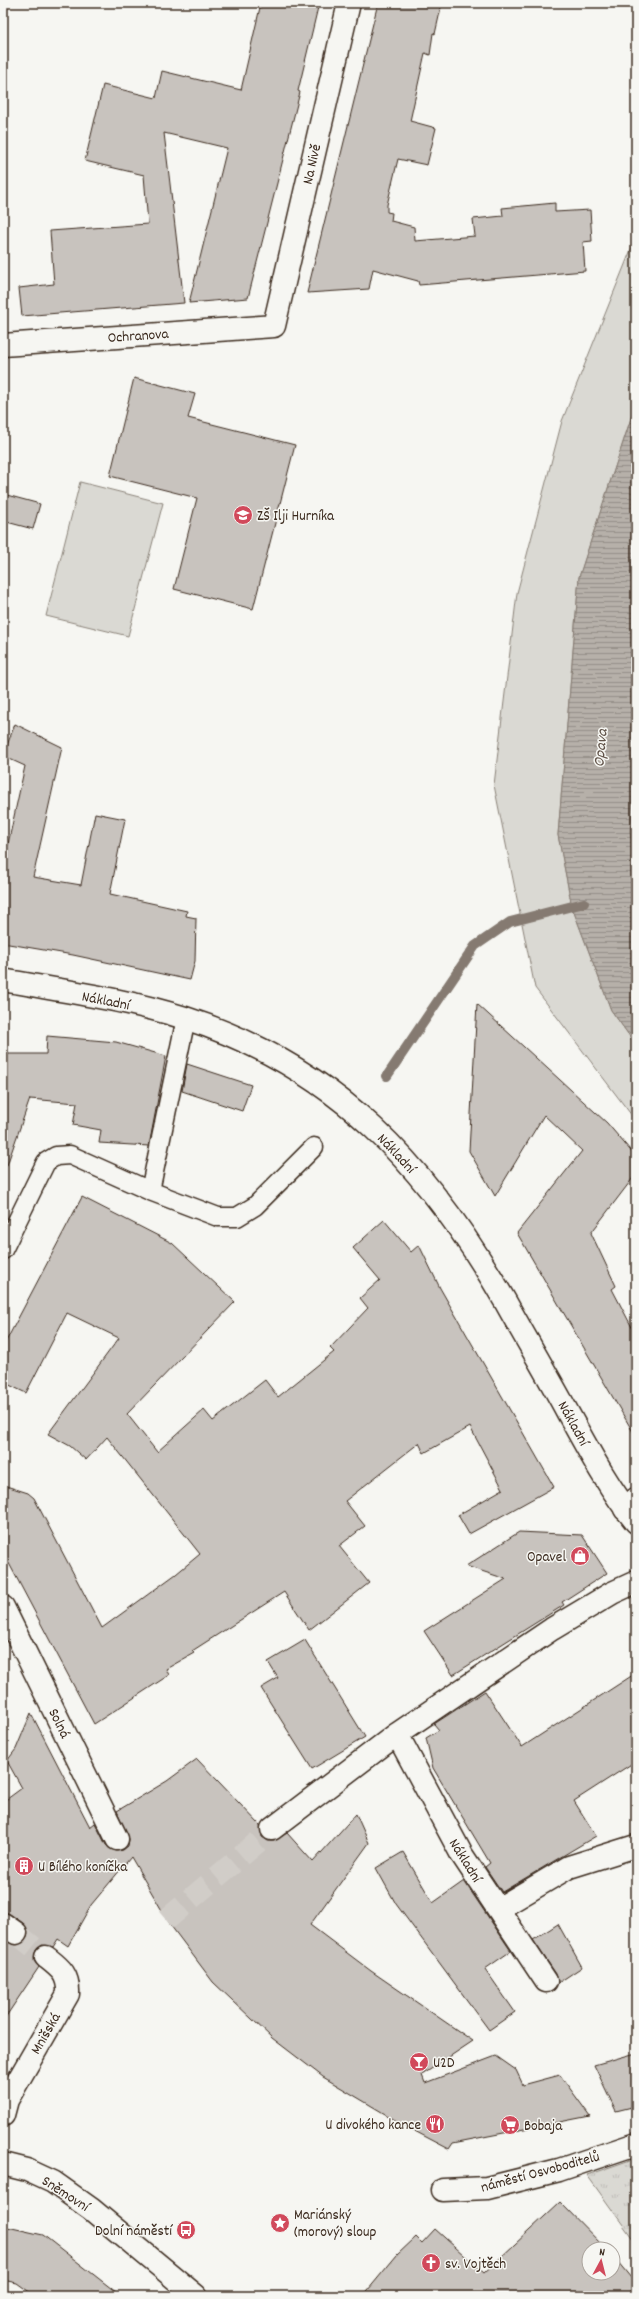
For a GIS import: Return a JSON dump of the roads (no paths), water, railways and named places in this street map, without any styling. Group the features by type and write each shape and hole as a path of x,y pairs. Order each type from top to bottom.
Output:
{"street":[{"name":"Na Nivě","path":"274,326 349,3"},
{"name":"Ochranova","path":"3,345 274,326"},
{"name":"Nákladní","path":"3,980 144,1007 186,1018 240,1040 283,1060 320,1083 350,1106 406,1160 449,1213 496,1285 593,1457 632,1510"},
{"path":"272,1829 396,1734 552,1629 612,1593 636,1582"},
{"name":"Solná","path":"3,1607 117,1839"},
{"name":"Nákladní","path":"396,1734 462,1855 546,1981"},
{"path":"498,1910 569,1867 636,1846"},
{"name":"Mnišská","path":"3,2115 7,2100 68,1994 69,1981 61,1969 46,1957"},
{"name":"náměstí Osvoboditelů","path":"443,2190 487,2188 559,2170 636,2144"},
{"name":"Sněmovní","path":"3,2164 27,2170 53,2182 91,2209 196,2296"}],"lane":[{"path":"150,1191 186,1018"},
{"path":"3,1250 46,1162 56,1156 70,1155 150,1191 218,1217 237,1216 255,1206 314,1147"}],"water":[{"name":"Opava","path":"636,403 636,763 630,832 636,862 636,1045 611,1010 572,907 558,835 579,577"}],"waterway":[{"path":"387,1076 475,946 510,922 584,903"}],"tunnel":[{"path":"166,1920 265,1836"},
{"path":"16,1933 46,1957"}],"place":[{"name":"ZŠ Ilji Hurníka","path":"243,515"},
{"name":"Opavel","path":"580,1556"},
{"name":"U Bílého koníčka","path":"24,1866"},
{"name":"U2D","path":"419,2062"},
{"name":"U divokého kance","path":"435,2124"},
{"name":"Bobaja","path":"510,2125"},
{"name":"Mariánský (morový) sloup","path":"280,2223"},
{"name":"Dolní náměstí","path":"186,2230"},
{"name":"sv. Vojtěch","path":"431,2263"}]}
